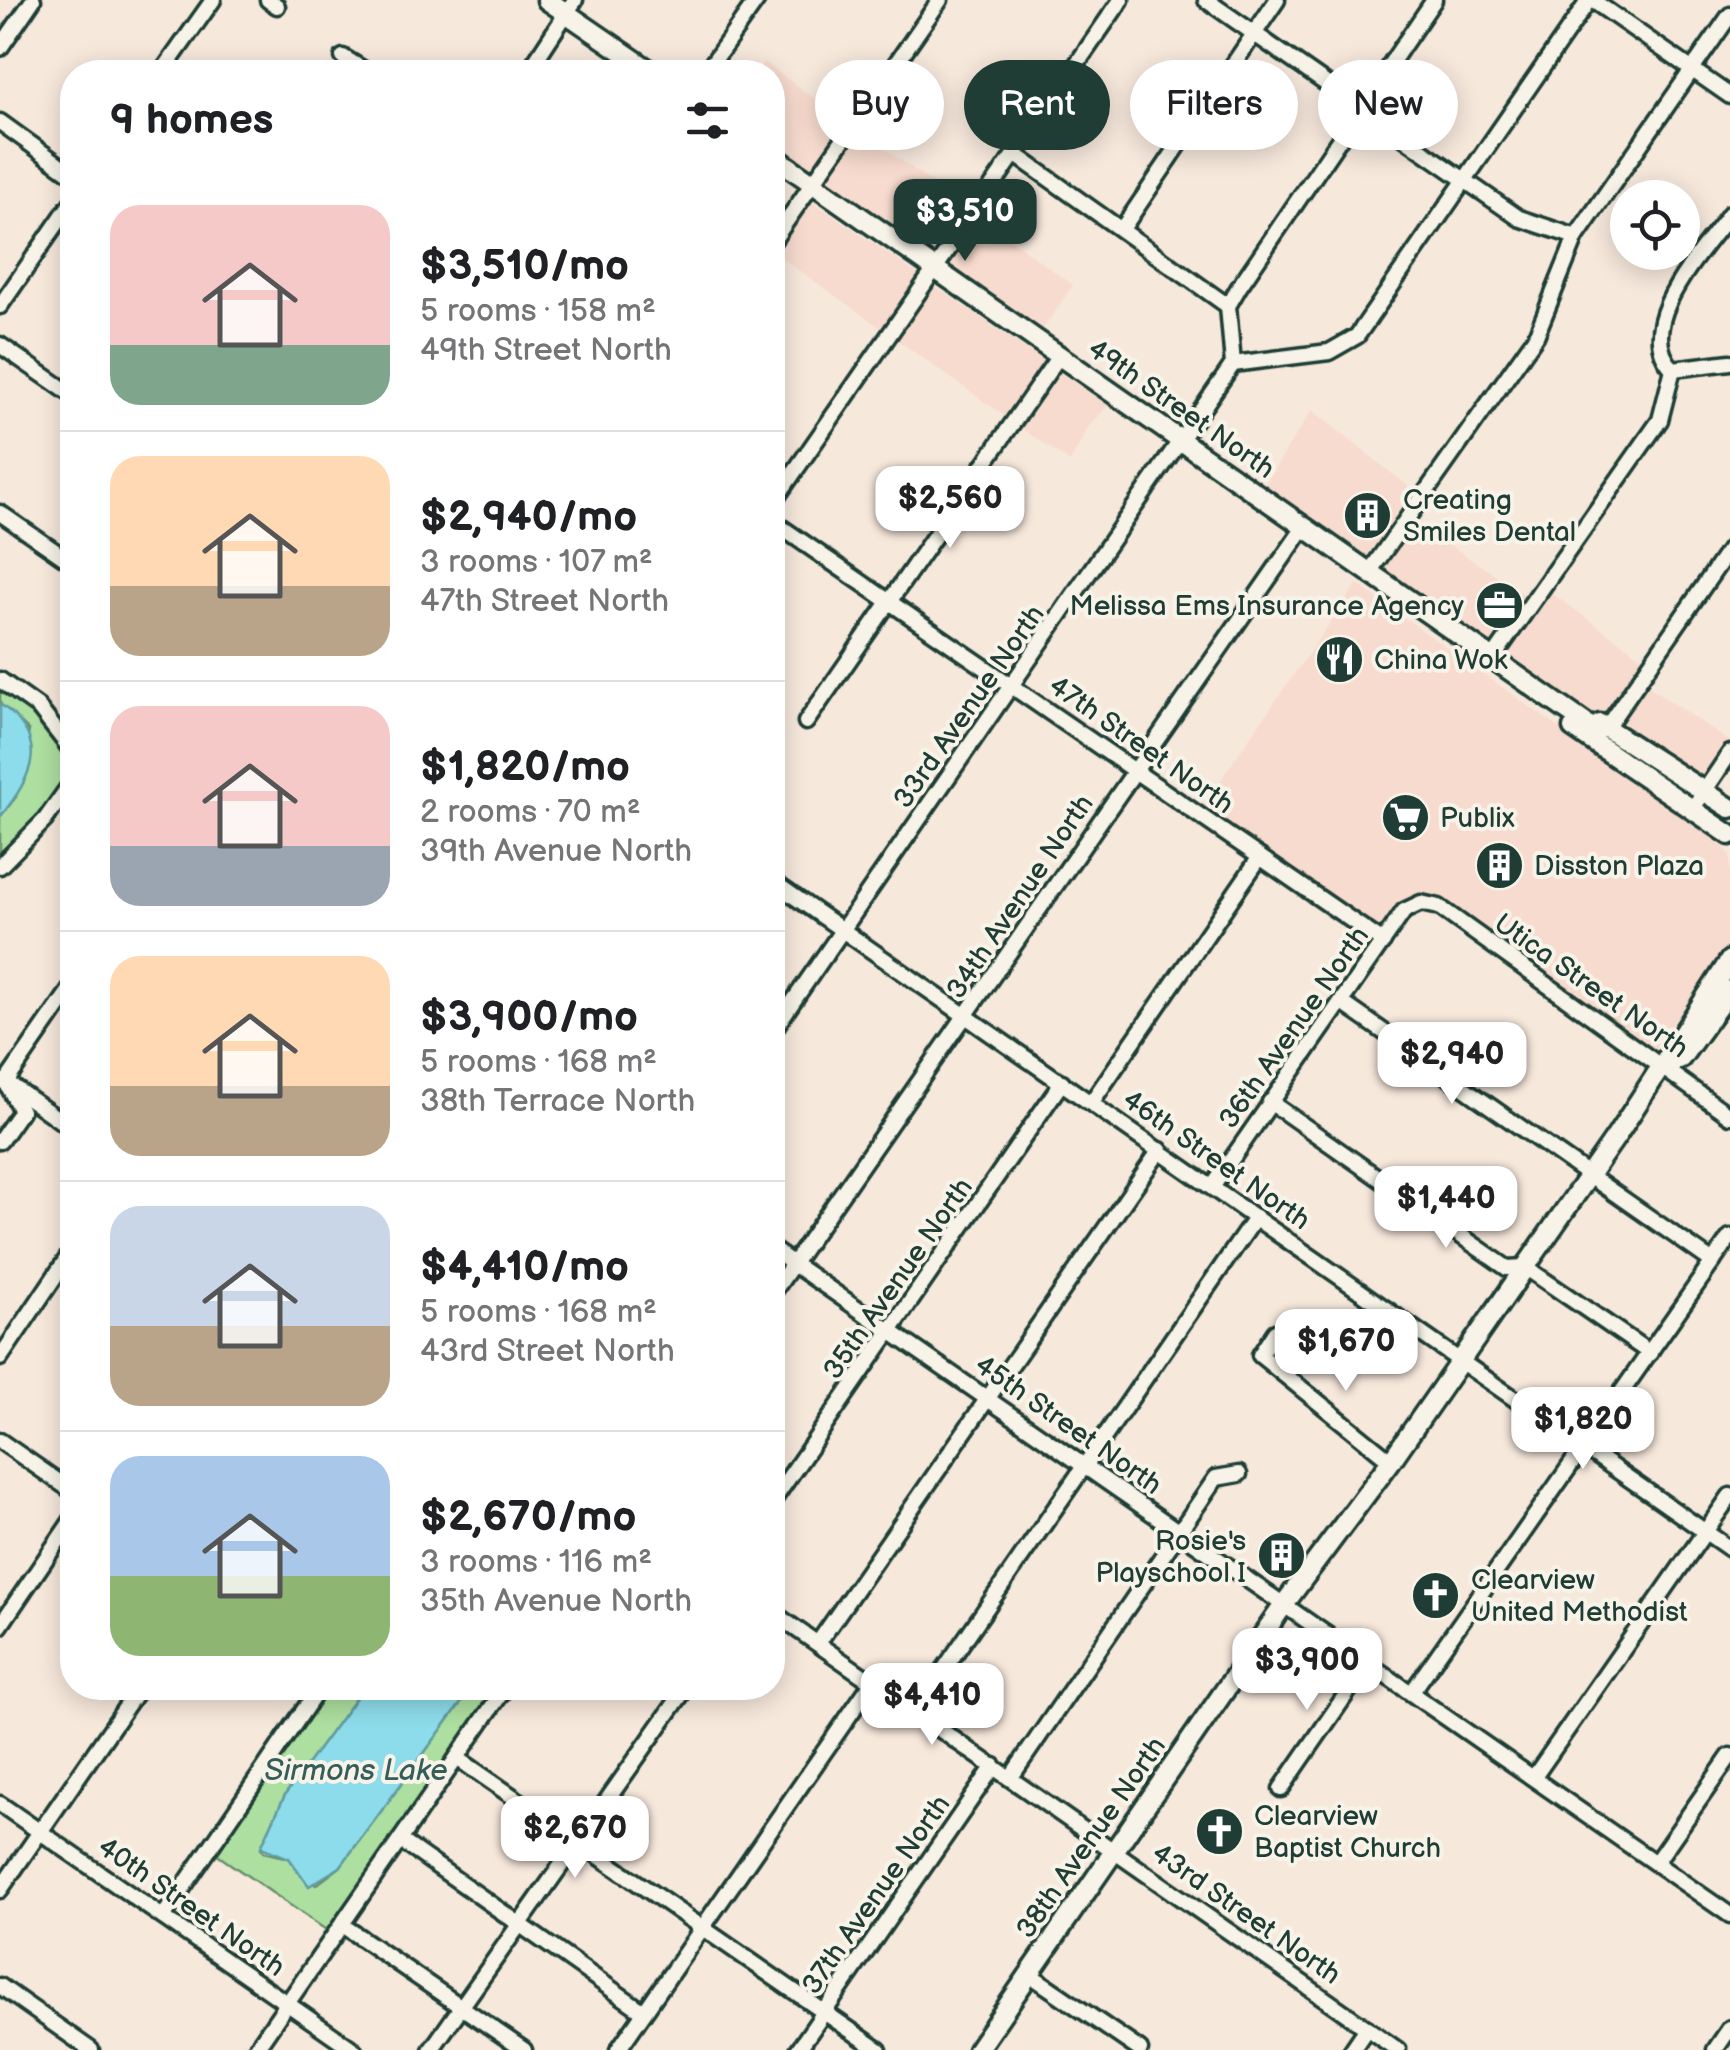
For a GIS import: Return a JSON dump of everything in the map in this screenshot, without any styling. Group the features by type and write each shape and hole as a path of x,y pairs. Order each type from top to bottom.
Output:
{"main road":[{"path":"547,0 570,6 637,60"},
{"name":"49th Street North","path":"785,163 1560,706 1575,708 1730,808"},
{"name":"49th Street North","path":"1560,706 1565,722 1730,835"},
{"path":"1606,728 1613,756"},
{"name":"38th Avenue North","path":"976,2050 1285,1603 1391,1461 1589,1175 1730,960"},
{"name":"38th Avenue North","path":"1664,1066 1681,1058 1730,990"}],"street":[{"path":"0,48 33,0"},
{"path":"714,60 757,0"},
{"path":"785,223 940,0"},
{"path":"785,485 1121,0"},
{"path":"1206,0 1318,78"},
{"path":"1122,229 1278,0"},
{"path":"1392,60 1434,0"},
{"path":"1331,150 1228,306 1233,364 1329,352 1357,336 1590,0 1730,96"},
{"path":"169,60 204,3"},
{"path":"536,60 570,6"},
{"path":"1370,572 1536,336 1576,237 1730,15"},
{"path":"344,56 350,60"},
{"path":"0,122 60,165"},
{"path":"1422,150 1519,218 1576,237"},
{"path":"1016,155 1228,306"},
{"path":"1673,368 1661,356 1658,343 1664,314 1730,213"},
{"path":"0,306 60,219"},
{"path":"0,345 60,387"},
{"path":"806,722 1059,356"},
{"path":"1673,368 1730,362"},
{"name":"33rd Avenue North","path":"785,1013 1233,364"},
{"path":"1492,658 1660,420 1673,368"},
{"path":"0,512 60,554"},
{"name":"34th Avenue North","path":"785,1275 1305,526"},
{"name":"47th Street North","path":"785,529 1383,942"},
{"path":"1606,728 1730,548"},
{"path":"0,680 38,707 60,735"},
{"path":"1692,808 1730,753"},
{"path":"0,866 60,799"},
{"path":"1090,1103 1260,857"},
{"name":"46th Street North","path":"785,890 1730,1549"},
{"name":"36th Avenue North","path":"1213,1186 1404,911 1421,903"},
{"name":"Utica Street North","path":"1421,903 1439,907 1730,1116"},
{"path":"1341,1002 1713,1262"},
{"path":"3,1080 60,1003"},
{"path":"3,1080 60,1120"},
{"path":"0,1141 21,1111 3,1080"},
{"name":"35th Avenue North","path":"785,1483 1062,1082"},
{"path":"1270,1102 1507,1268 1525,1266 1650,1353"},
{"path":"818,1643 1160,1150"},
{"path":"916,1710 1256,1217"},
{"path":"1412,1692 1730,1237"},
{"name":"45th Street North","path":"785,1259 1086,1464 1730,1915"},
{"path":"0,1358 60,1270"},
{"path":"1275,1332 1260,1355 1391,1461"},
{"path":"0,1441 60,1483"},
{"path":"1011,1777 1216,1478 1238,1474"},
{"path":"1534,1777 1730,1496"},
{"path":"0,1626 60,1538"},
{"name":"43rd Street North","path":"785,1621 1398,2050"},
{"path":"1281,1790 1370,1662"},
{"path":"618,2050 872,1681"},
{"path":"0,1890 131,1700"},
{"path":"163,1917 310,1700"},
{"path":"255,2050 497,1700"},
{"path":"430,2050 677,1700"},
{"path":"1656,1862 1730,1756"},
{"path":"457,1758 880,2050"},
{"name":"37th Avenue North","path":"798,2050 994,1766"},
{"name":"40th Street North","path":"0,1804 354,2050"},
{"path":"400,1840 644,2012"},
{"path":"342,1925 524,2050"},
{"path":"1029,1974 1140,2050"},
{"path":"0,1986 91,2050"},
{"path":"1352,2050 1367,2028"},
{"path":"1715,2050 1728,2034"}],"shaded area":[{"path":"785,77 815,99 815,150 829,150 812,174 785,155"},
{"path":"843,150 887,150 970,210 934,260 822,181"},
{"path":"809,199 922,277 885,331 785,260 785,234"},
{"path":"979,217 1073,285 1040,334 944,266"},
{"path":"932,284 1047,363 1008,418 894,338"},
{"path":"1056,370 1108,406 1090,425 1070,462 1017,425"},
{"path":"1312,410 1418,494 1371,561 1263,487"},
{"path":"1413,521 1528,597 1494,646 1380,568"},
{"path":"1357,584 1717,840 1730,854 1730,942 1653,1052 1420,898 1377,932 1200,809"},
{"path":"1547,590 1646,660 1604,721 1503,652"},
{"path":"1644,683 1730,742 1702,783 1614,727"}],"green space":[{"path":"0,690 39,718 60,749 60,785 33,824 0,857 0,817 16,797 29,731 0,704"},
{"path":"318,1700 354,1700 285,1795 261,1847 263,1852 289,1858 316,1885 340,1867 463,1700 489,1700 329,1932 213,1852"}],"water":[{"path":"0,704 26,731 32,758 21,787 0,817"},
{"name":"Sirmons Lake","path":"354,1700 463,1700 340,1867 309,1886 289,1858 261,1847 285,1795"}],"place":[{"name":"Creating Smiles Dental","path":"1368,515"},
{"name":"Melissa Ems Insurance Agency","path":"1499,605"},
{"name":"China Wok","path":"1339,659"},
{"name":"Publix","path":"1405,817"},
{"name":"Disston Plaza","path":"1499,865"},
{"name":"Rosie's Playschool I","path":"1281,1556"},
{"name":"Clearview United Methodist","path":"1436,1595"},
{"name":"Clearview Baptist Church","path":"1219,1831"}]}
